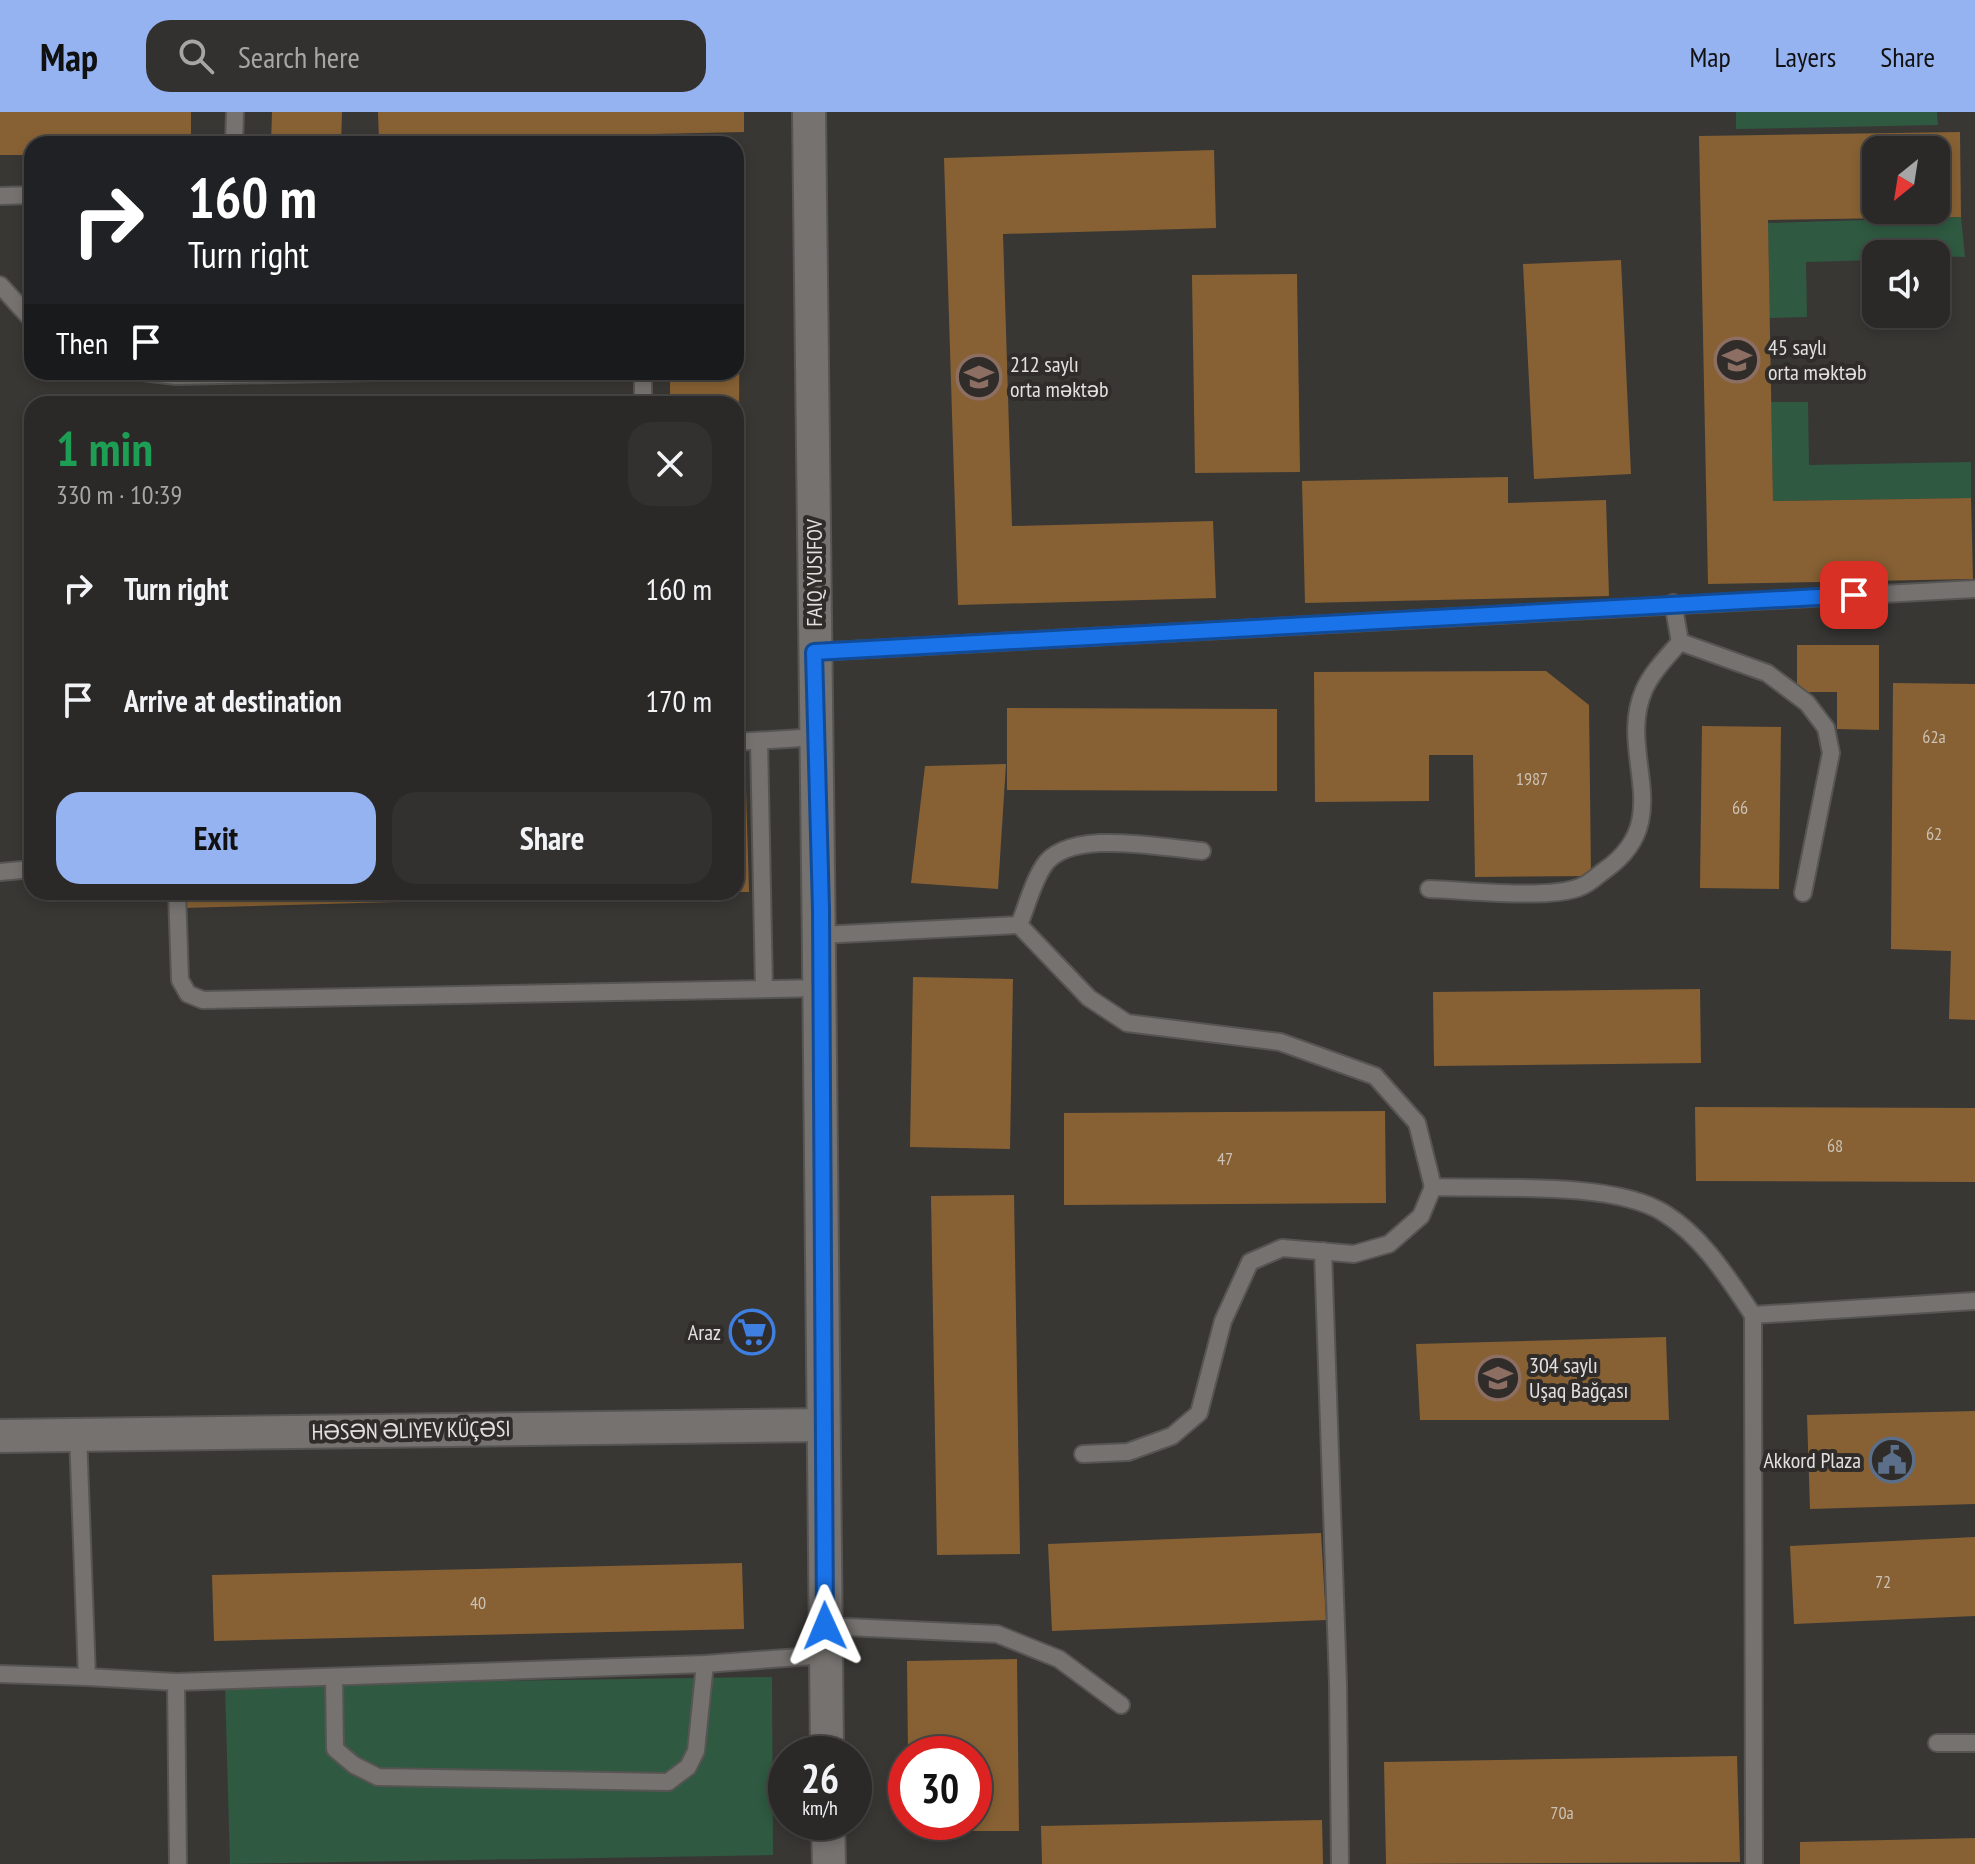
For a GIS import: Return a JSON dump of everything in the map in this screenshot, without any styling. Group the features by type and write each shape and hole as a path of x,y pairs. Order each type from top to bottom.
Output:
{"street":[{"name":"FAIQ YUSIFOV","path":"809,112 814,652 819,737 822,988 827,1736"},
{"name":"HƏSƏN ƏLIYEV KÜÇƏSI","path":"0,1436 823,1425"},
{"path":"828,1840 829,1864"}],"lane":[{"path":"234,136 235,112"},
{"path":"0,196 24,195"},
{"path":"0,285 24,311"},
{"path":"814,652 1975,589"},
{"path":"1673,603 1680,642"},
{"path":"1429,889 1539,892 1580,888 1615,863 1637,839 1643,813 1638,719 1643,691 1658,667 1680,642"},
{"path":"1680,642 1767,673 1807,703 1826,728 1831,753 1803,893"},
{"path":"744,742 819,737"},
{"path":"759,741 764,988"},
{"path":"1019,925 1044,865 1064,848 1086,842 1202,851"},
{"path":"0,872 24,870"},
{"path":"177,900 180,980 188,994 203,1000 822,988"},
{"path":"821,935 1019,925 1089,998 1127,1023 1280,1042 1375,1076 1417,1123 1433,1187 1421,1216 1389,1244 1354,1254 1282,1248 1250,1262 1223,1321 1199,1413 1172,1436 1128,1452 1083,1454"},
{"path":"1433,1187 1619,1194 1664,1212 1713,1256 1753,1315 1754,1864"},
{"path":"1323,1251 1338,1669 1340,1864"},
{"path":"1753,1315 1975,1301"},
{"path":"78,1434 87,1677"},
{"path":"0,1674 176,1682 705,1664 826,1641 997,1634 1059,1659 1121,1705"},
{"path":"334,1677 335,1749 354,1765 378,1777 668,1782 688,1767 696,1751 705,1664"},
{"path":"176,1682 178,1864"},
{"path":"1937,1743 1975,1743"}],"green space":[{"path":"1736,112 1937,112 1938,125 1736,129"},
{"path":"1950,217 1961,217 1965,257 1950,256 1950,240 1862,240 1862,260 1806,262 1807,317 1769,318 1768,223 1862,220 1862,224 1950,224"},
{"path":"1771,402 1808,402 1809,465 1971,462 1971,498 1773,501"},
{"path":"772,1677 772,1736 768,1736 768,1840 773,1840 773,1855 230,1864 225,1685"}],"building":[{"path":"0,112 191,112 191,136 24,136 24,155 0,155"},
{"path":"272,112 342,112 341,136 271,136"},
{"path":"378,112 744,112 744,132 379,136"},
{"name":"45 saylı orta məktəb","path":"1960,132 1961,217 1950,217 1950,136 1862,136 1862,219 1768,220 1773,501 1971,498 1973,579 1708,584 1699,136"},
{"name":"212 saylı orta məktəb","path":"1214,150 1216,228 1003,234 1012,526 1213,521 1216,598 958,605 944,158"},
{"path":"1621,260 1631,474 1534,479 1523,264"},
{"path":"1297,274 1300,472 1195,473 1192,275"},
{"path":"670,380 739,380 739,396 670,396"},
{"path":"1508,477 1508,503 1606,500 1609,596 1305,603 1302,481"},
{"path":"1797,645 1879,645 1879,730 1837,729 1837,692 1797,692"},
{"path":"1546,671 1589,705 1591,876 1475,877 1473,755 1429,755 1429,801 1315,802 1314,672"},
{"path":"1893,683 1975,684 1975,1020 1949,1019 1951,951 1891,949"},
{"path":"1007,708 1277,709 1277,791 1007,790"},
{"path":"1702,726 1781,727 1779,889 1700,888"},
{"path":"1006,764 998,889 911,883 925,766"},
{"path":"744,789 746,789 749,892 744,892"},
{"path":"182,900 468,900 182,908"},
{"path":"913,977 1013,979 1010,1149 910,1147"},
{"path":"1700,989 1701,1063 1434,1066 1433,992"},
{"path":"1695,1107 1975,1108 1975,1182 1696,1181"},
{"path":"1385,1111 1386,1203 1064,1205 1064,1113"},
{"path":"1014,1195 1020,1554 937,1555 931,1196"},
{"path":"1666,1337 1669,1420 1420,1420 1416,1344"},
{"name":"Akkord Plaza","path":"1975,1411 1975,1504 1810,1509 1807,1415"},
{"path":"1321,1533 1326,1620 1052,1631 1048,1544"},
{"path":"1975,1537 1975,1616 1794,1624 1790,1546"},
{"path":"742,1563 744,1629 214,1641 212,1575"},
{"path":"1017,1659 1019,1831 992,1831 992,1736 908,1736 907,1661"},
{"path":"1737,1756 1740,1862 1386,1864 1384,1762"},
{"path":"1322,1820 1323,1864 1042,1864 1041,1826"},
{"path":"1975,1838 1975,1864 1800,1864 1800,1842"}],"place":[{"name":"45 saylı orta məktəb","path":"1737,360"},
{"name":"212 saylı orta məktəb","path":"979,377"},
{"name":"Araz","path":"752,1332"},
{"name":"304 saylı Uşaq Bağçası","path":"1498,1378"},
{"name":"Akkord Plaza","path":"1892,1460"}],"route":[{"path":"825,1626 821,909 819,737 814,652 1854,595"}]}
